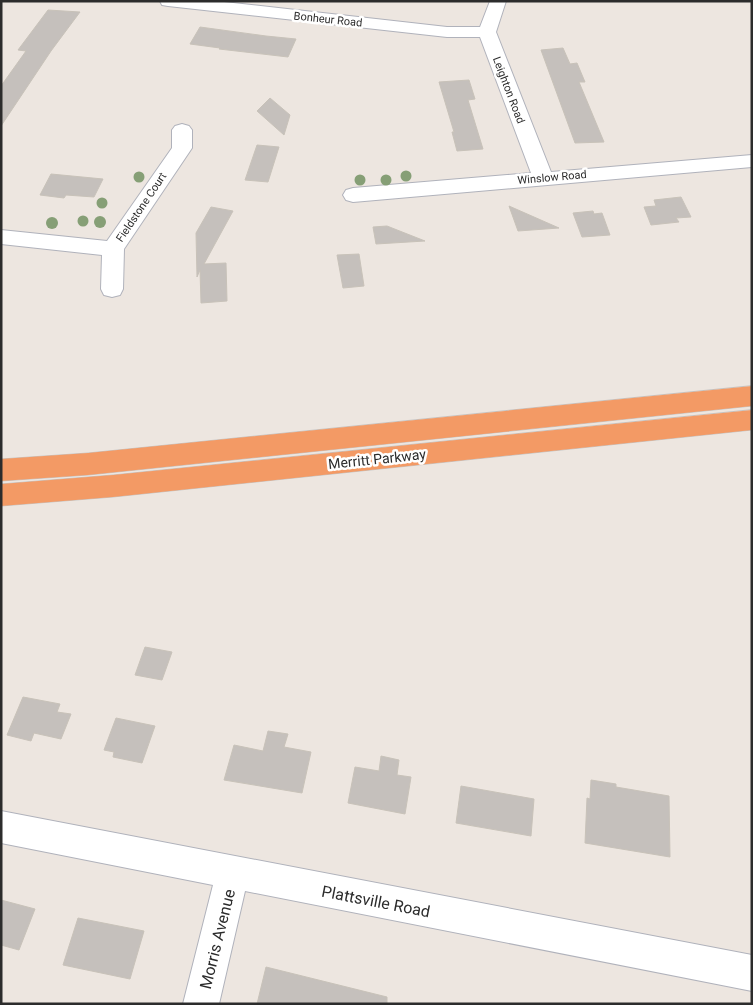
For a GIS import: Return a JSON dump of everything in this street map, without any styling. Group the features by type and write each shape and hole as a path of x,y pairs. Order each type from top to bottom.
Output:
{"highway":[{"name":"Merritt Parkway","path":"1,470 88,464 752,396"},
{"name":"Merritt Parkway","path":"1,495 113,486 752,420"}],"street":[{"name":"Bonheur Road","path":"168,1 447,32 488,32"},
{"path":"488,32 498,1"},
{"name":"Leighton Road","path":"488,32 543,178"},
{"name":"Fieldstone Court","path":"112,289 113,249 182,148 182,130"},
{"name":"Winslow Road","path":"353,195 752,161"},
{"path":"1,237 113,249"},
{"name":"Plattsville Road","path":"1,827 752,973"},
{"name":"Morris Avenue","path":"201,1004 233,873"}],"building":[{"path":"48,10 80,12 51,51 1,126 1,86 26,51 18,50"},
{"path":"200,27 296,39 288,57 190,44"},
{"path":"563,48 570,64 577,63 585,82 579,82 604,142 575,143 541,50"},
{"path":"469,80 475,99 468,100 483,149 457,151 452,132 454,132 439,82"},
{"path":"270,98 290,115 284,135 257,111"},
{"path":"257,145 279,147 268,182 245,180"},
{"path":"51,174 103,179 94,197 66,195 64,198 40,195"},
{"path":"681,197 691,217 676,218 679,222 651,225 644,207 656,206 654,200"},
{"path":"509,206 559,228 518,231"},
{"path":"211,207 233,211 204,264 226,263 227,301 201,303 200,270 197,277 196,233"},
{"path":"593,211 594,214 602,213 610,235 582,237 573,213"},
{"path":"387,226 425,241 376,244 373,227"},
{"path":"359,254 364,286 343,288 337,255"},
{"path":"145,647 172,652 162,680 135,675"},
{"path":"23,697 60,704 57,712 71,714 61,739 34,733 31,741 7,735"},
{"path":"116,718 155,726 142,763 113,757 114,752 104,750"},
{"path":"268,731 288,734 284,747 311,752 302,793 224,780 234,745 263,751"},
{"path":"381,756 399,760 397,775 411,777 405,814 348,803 355,767 379,771"},
{"path":"591,780 616,784 616,787 669,796 670,857 585,843 587,798 590,799"},
{"path":"461,786 534,799 531,836 456,823"},
{"path":"1,900 35,909 19,950 1,945"},
{"path":"78,918 144,931 130,979 63,965"},
{"path":"266,967 387,997 387,1004 257,1004"}]}
